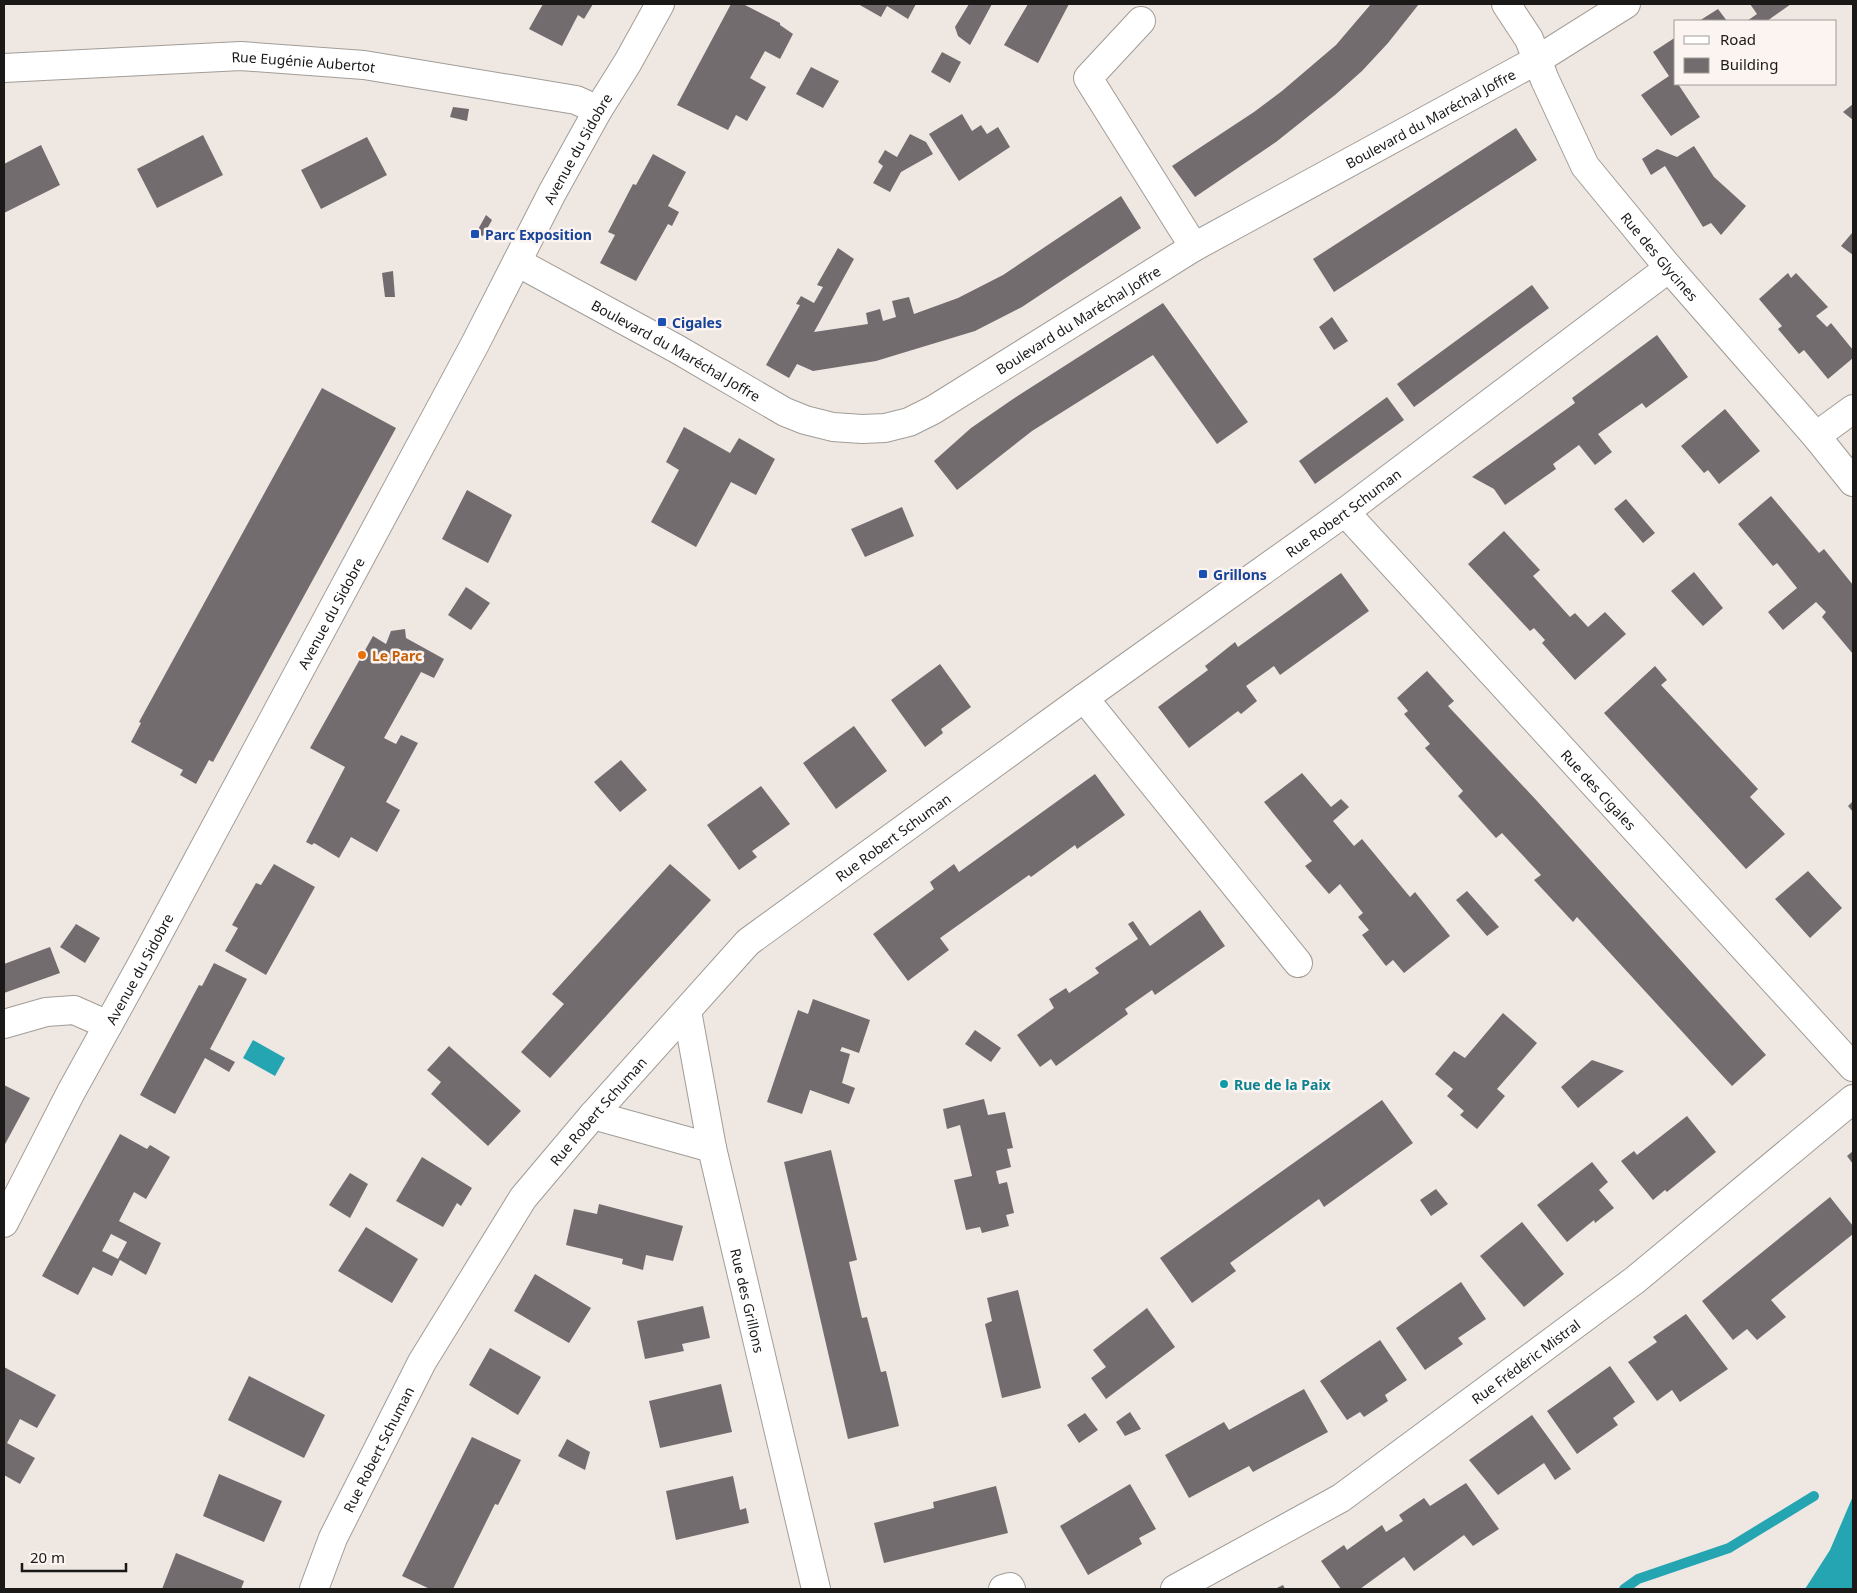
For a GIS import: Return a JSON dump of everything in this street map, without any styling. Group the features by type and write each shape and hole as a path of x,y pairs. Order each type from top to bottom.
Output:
{"street":[{"name":"Avenue du Sidobre","path":"4,1223 467,359 552,193 660,4"},
{"name":"Rue des Glycines","path":"1506,4 1530,39 1537,60 1584,166 1669,268 1816,436 1853,482"},
{"name":"Boulevard du Maréchal Joffre","path":"517,262 678,350 785,412 805,420 833,427 885,428 909,422 933,410 1194,247 1537,60 1626,4"},
{"path":"1141,21 1088,78 1194,247"},
{"name":"Rue Eugénie Aubertot","path":"4,68 241,56 355,64 576,100 598,110"},
{"name":"Rue Robert Schuman","path":"314,1589 333,1538 422,1362 523,1198 593,1115 748,942 1084,698 1345,512 1669,268"},
{"path":"1816,436 1853,409"},
{"name":"Rue des Cigales","path":"1345,512 1853,1066"},
{"path":"1084,698 1298,964"},
{"path":"4,1024 46,1012 74,1010 108,1026"},
{"name":"Rue des Grillons","path":"687,1011 712,1148 816,1589"},
{"name":"Rue Frédéric Mistral","path":"1175,1589 1341,1498 1635,1280 1853,1100"},
{"path":"593,1115 712,1148"},
{"path":"1003,1589 1012,1589"}],"water":[{"path":"253,1040 285,1058 275,1076 243,1058"},
{"path":"1853,1496 1853,1589 1805,1589 1830,1550"}],"building":[{"path":"543,4 593,4 584,19 578,15 562,46 529,29"},
{"path":"731,4 743,4 780,23 780,25 793,34 780,59 765,51 750,78 766,87 747,121 736,115 728,130 677,105"},
{"path":"858,4 916,4 908,19 887,6 881,17"},
{"path":"969,4 992,4 970,45 958,36 955,27"},
{"path":"1028,4 1069,4 1038,63 1004,45"},
{"path":"1371,4 1419,4 1388,43 1362,71 1335,95 1276,142 1195,197 1172,166 1254,112 1282,91 1336,45"},
{"path":"1750,4 1791,4 1768,20 1748,20 1757,14"},
{"path":"1718,9 1726,20 1701,20"},
{"path":"1674,38 1674,85 1679,85 1700,117 1671,136 1641,95 1669,76 1653,52"},
{"path":"942,52 961,62 950,83 931,72"},
{"path":"811,67 839,81 823,108 796,94"},
{"path":"1853,104 1853,120 1843,112"},
{"path":"453,107 469,109 467,121 450,117"},
{"path":"962,114 972,131 981,125 987,134 998,127 1010,147 959,181 929,134"},
{"path":"1516,128 1537,160 1334,292 1313,259"},
{"path":"910,134 926,142 933,154 901,172 890,192 873,183 883,166 878,162 885,150 897,157"},
{"path":"203,135 223,175 157,208 137,169"},
{"path":"367,137 387,175 321,209 301,170"},
{"path":"41,145 60,185 4,213 4,164"},
{"path":"1694,146 1714,177 1746,206 1721,235 1711,223 1703,227 1665,166 1651,175 1642,159 1657,149 1677,157"},
{"path":"653,154 686,172 668,206 679,212 672,226 668,224 636,281 600,263 615,235 608,232 633,184 636,185"},
{"path":"1121,196 1141,228 1022,307 975,331 876,361 813,371 797,364 789,378 766,365 800,305 796,304 801,296 814,303 823,287 817,285 838,248 854,259 814,332 868,324 866,313 880,309 883,321 896,317 892,301 909,297 914,314 958,298 1003,275"},
{"path":"486,215 492,220 483,236 476,233"},
{"path":"1853,234 1853,255 1841,246"},
{"path":"393,271 395,297 385,297 382,273"},
{"path":"1788,273 1791,278 1796,273 1828,307 1816,316 1827,327 1831,323 1853,350 1853,358 1828,379 1804,350 1799,354 1778,329 1782,326 1759,299"},
{"path":"1532,285 1549,308 1414,407 1397,384"},
{"path":"1163,303 1248,422 1217,444 1153,355 1032,431 957,490 934,461 971,428 1013,399"},
{"path":"1332,317 1348,341 1334,350 1319,327"},
{"path":"1657,335 1688,377 1646,408 1642,403 1598,434 1612,452 1595,465 1579,445 1553,464 1556,469 1505,505 1494,489 1472,477 1575,403 1572,398"},
{"path":"322,388 396,428 213,762 209,760 196,784 180,775 183,770 131,742 141,723 139,722"},
{"path":"1387,397 1404,420 1315,484 1299,461"},
{"path":"1725,409 1760,451 1719,484 1708,470 1704,473 1681,446"},
{"path":"684,427 730,453 739,438 775,459 756,495 731,482 696,547 651,522 679,470 666,462"},
{"path":"467,490 512,515 488,563 442,539"},
{"path":"1771,496 1819,553 1824,549 1853,585 1853,654 1822,617 1826,612 1816,602 1783,630 1768,612 1797,588 1777,563 1773,566 1738,524"},
{"path":"1626,499 1655,533 1643,543 1614,509"},
{"path":"902,507 914,536 865,557 851,529"},
{"path":"1504,531 1540,570 1533,576 1570,617 1575,613 1588,627 1605,612 1626,634 1575,680 1542,643 1545,640 1534,628 1530,631 1468,564"},
{"path":"1694,572 1723,608 1703,626 1671,591"},
{"path":"1341,573 1369,611 1280,675 1274,666 1246,686 1257,701 1241,714 1238,711 1189,748 1158,707 1208,670 1205,666 1235,642 1238,647"},
{"path":"466,587 490,603 471,630 448,615"},
{"path":"405,629 406,638 444,659 434,678 421,672 384,738 396,744 401,735 418,743 386,802 400,810 377,852 351,837 339,858 314,843 312,845 306,842 345,767 310,748 373,636 386,644 391,631"},
{"path":"940,664 971,707 941,729 943,733 925,747 891,700"},
{"path":"1655,666 1667,680 1661,685 1758,789 1750,797 1785,834 1746,869 1604,713"},
{"path":"1427,671 1454,701 1448,706 1537,801 1766,1055 1732,1086 1577,917 1573,922 1534,880 1541,875 1502,833 1496,838 1458,796 1463,791 1425,748 1430,744 1404,714 1408,711 1397,698"},
{"path":"854,726 887,771 836,809 803,763"},
{"path":"621,760 647,790 620,812 594,782"},
{"path":"1302,773 1331,807 1341,799 1349,807 1333,821 1354,846 1362,839 1410,897 1415,892 1450,936 1404,973 1393,960 1386,966 1362,935 1369,930 1358,917 1363,913 1340,884 1329,894 1305,866 1312,861 1264,802"},
{"path":"1095,774 1125,815 1077,849 1075,845 1031,877 1029,875 940,938 949,950 908,981 873,934 934,889 930,882 954,864 959,872"},
{"path":"761,786 790,824 752,851 757,857 739,870 707,825"},
{"path":"1853,801 1853,812 1848,806"},
{"path":"274,864 315,887 266,975 225,951 238,928 232,925 256,883 261,885"},
{"path":"670,864 711,900 550,1078 521,1052 564,1004 552,994"},
{"path":"1808,871 1842,908 1810,938 1775,899"},
{"path":"1467,891 1499,927 1487,936 1456,900"},
{"path":"1200,910 1225,946 1155,995 1152,990 1125,1009 1128,1014 1056,1066 1051,1059 1040,1067 1017,1035 1054,1008 1049,999 1066,988 1069,993 1099,973 1095,968 1138,939 1128,924 1133,921 1150,946"},
{"path":"76,924 100,938 85,963 60,947"},
{"path":"50,947 60,973 4,993 4,964"},
{"path":"214,963 247,979 210,1049 235,1062 229,1072 205,1058 175,1114 140,1095 199,985 202,986"},
{"path":"813,999 870,1020 859,1053 842,1047 840,1051 850,1054 842,1083 855,1088 849,1104 810,1090 802,1114 767,1102 798,1010 808,1014"},
{"path":"1503,1013 1537,1043 1497,1089 1505,1096 1477,1129 1460,1115 1464,1111 1447,1096 1453,1089 1435,1074 1454,1051 1465,1058"},
{"path":"975,1030 1001,1048 991,1062 965,1044"},
{"path":"449,1046 521,1111 488,1146 431,1094 441,1082 427,1070"},
{"path":"1592,1060 1624,1071 1578,1108 1561,1087"},
{"path":"4,1085 30,1098 4,1146"},
{"path":"984,1099 988,1115 1005,1112 1013,1148 1007,1149 1011,1167 996,1171 999,1184 1007,1182 1014,1213 1006,1215 1009,1226 982,1233 980,1227 966,1230 954,1180 972,1176 960,1125 947,1129 943,1109"},
{"path":"1382,1100 1413,1143 1324,1207 1319,1199 1230,1263 1236,1271 1192,1303 1160,1258"},
{"path":"1687,1116 1716,1152 1667,1192 1665,1190 1653,1200 1621,1161 1634,1151 1637,1155"},
{"path":"120,1134 147,1149 150,1145 170,1157 146,1199 134,1192 119,1221 161,1243 146,1275 120,1260 112,1276 93,1267 78,1295 42,1276","holes":["111,1234 127,1242 118,1259 102,1251"]},
{"path":"831,1150 857,1260 849,1262 862,1318 867,1317 881,1372 886,1371 899,1426 848,1439 784,1162"},
{"path":"1853,1151 1853,1164 1847,1156"},
{"path":"422,1157 472,1188 461,1206 457,1203 443,1227 396,1201"},
{"path":"1592,1162 1608,1182 1599,1190 1614,1208 1595,1223 1594,1220 1567,1242 1537,1205"},
{"path":"350,1173 368,1184 350,1218 329,1205"},
{"path":"1436,1189 1448,1204 1431,1216 1420,1200"},
{"path":"1830,1197 1853,1226 1853,1234 1771,1300 1786,1317 1757,1340 1747,1329 1733,1340 1702,1301"},
{"path":"599,1204 683,1226 673,1261 646,1255 643,1270 622,1264 623,1259 566,1245 574,1209 597,1214"},
{"path":"1522,1222 1564,1274 1524,1307 1480,1256"},
{"path":"366,1227 418,1259 392,1303 338,1271"},
{"path":"535,1274 591,1308 569,1343 514,1311"},
{"path":"1461,1282 1486,1319 1458,1338 1463,1344 1425,1370 1396,1328"},
{"path":"1018,1290 1041,1388 1002,1398 985,1324 992,1321 987,1298"},
{"path":"703,1306 710,1338 682,1344 684,1351 645,1359 637,1321"},
{"path":"1147,1308 1175,1347 1106,1399 1091,1378 1106,1367 1093,1350"},
{"path":"1686,1314 1728,1369 1680,1402 1672,1390 1657,1401 1628,1362 1657,1342 1653,1337"},
{"path":"1380,1340 1407,1380 1385,1395 1388,1401 1364,1417 1360,1412 1347,1420 1320,1381"},
{"path":"490,1348 541,1377 518,1415 469,1385"},
{"path":"1610,1366 1635,1402 1613,1418 1618,1425 1577,1454 1547,1411"},
{"path":"4,1367 56,1395 37,1428 20,1419 7,1443 35,1458 20,1484 4,1475"},
{"path":"249,1376 325,1415 304,1458 228,1420"},
{"path":"721,1384 732,1432 660,1448 649,1401"},
{"path":"1304,1389 1328,1432 1253,1472 1249,1466 1189,1498 1165,1455 1224,1422 1229,1430"},
{"path":"1130,1412 1141,1429 1125,1436 1116,1422"},
{"path":"1085,1413 1098,1430 1079,1443 1067,1425"},
{"path":"1532,1415 1571,1469 1555,1480 1544,1463 1498,1495 1469,1460"},
{"path":"472,1437 521,1460 498,1505 495,1504 453,1589 430,1589 402,1576"},
{"path":"567,1439 590,1452 585,1470 558,1456"},
{"path":"219,1474 282,1501 264,1542 203,1516"},
{"path":"733,1476 740,1510 746,1508 749,1523 676,1540 666,1491"},
{"path":"1466,1483 1499,1529 1473,1546 1464,1535 1414,1571 1404,1557 1360,1589 1341,1589 1321,1561 1344,1545 1347,1550 1382,1525 1386,1532 1403,1521 1399,1515 1424,1498 1430,1506"},
{"path":"1130,1484 1156,1529 1139,1538 1142,1544 1088,1575 1060,1526"},
{"path":"996,1486 1008,1533 884,1563 874,1523 934,1508 933,1502"},
{"path":"176,1553 244,1581 241,1589 162,1589"},
{"path":"1283,1585 1285,1589 1275,1589"}],"waterway":[{"path":"1624,1589 1638,1579 1729,1548 1814,1496"}],"place":[{"name":"Parc Exposition","path":"475,234"},
{"name":"Cigales","path":"662,322"},
{"name":"Grillons","path":"1203,574"},
{"name":"Le Parc","path":"362,655"},
{"name":"Rue de la Paix","path":"1224,1084"}]}
